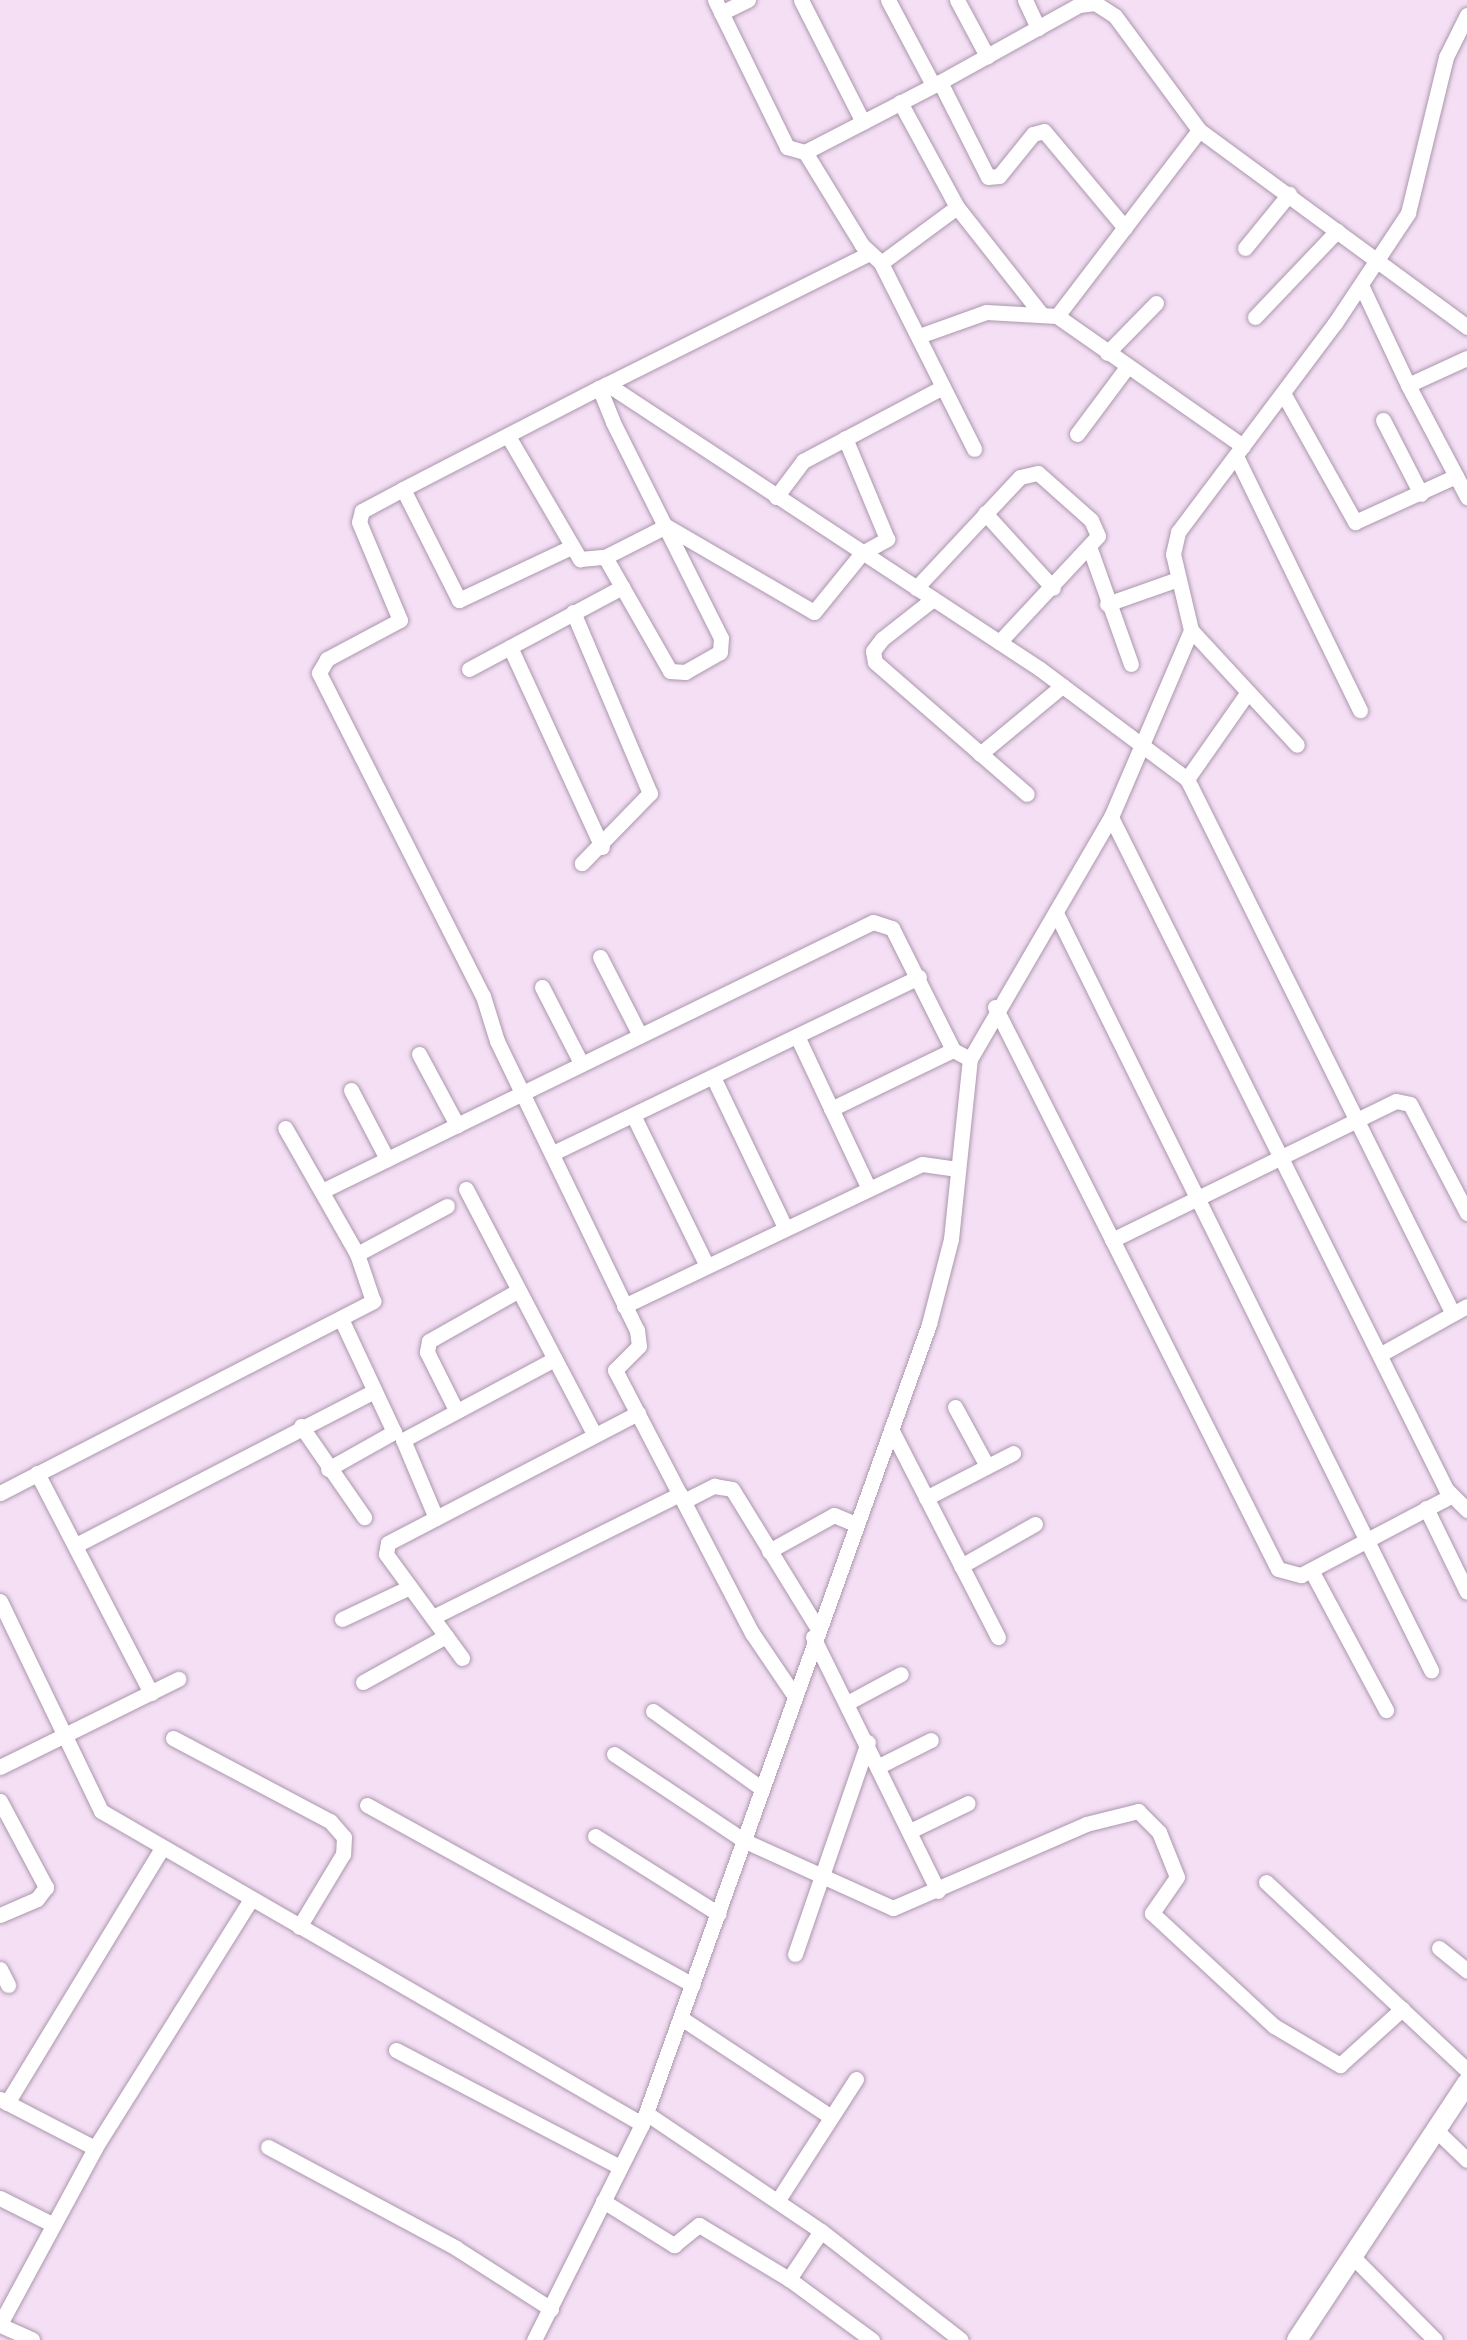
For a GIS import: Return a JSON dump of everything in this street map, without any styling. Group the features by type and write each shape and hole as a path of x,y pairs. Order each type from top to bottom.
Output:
{"main road":[{"path":"1302,2338 1467,2083"}],"street":[{"path":"748,0 718,7 786,146 806,152 875,259 919,336 974,448"},
{"path":"800,0 863,122"},
{"path":"888,0 988,177 999,176 1033,134 1044,131 1125,228"},
{"path":"957,0 987,56"},
{"path":"1024,0 1038,28"},
{"path":"806,152 1087,2 1104,6 1199,130 1379,258 1467,327"},
{"path":"1297,745 1191,630 1178,579 1178,532 1361,285 1413,200 1446,57 1467,15"},
{"path":"900,102 957,207 1050,316 1107,352 1240,451 1360,710"},
{"path":"1050,316 1125,228 1199,130"},
{"path":"1245,248 1289,194"},
{"path":"792,1692 752,1633 615,1370 640,1342 522,1092 484,996 319,672 327,659 400,620 359,522 362,511 603,386 875,259 957,207"},
{"path":"1255,317 1337,231"},
{"path":"1361,285 1467,497"},
{"path":"1107,352 1156,302"},
{"path":"919,336 986,312 1050,316"},
{"path":"1408,385 1467,358"},
{"path":"1077,434 1127,367"},
{"path":"603,386 1000,642 1186,779 1358,1120 1460,1310 1381,1354"},
{"path":"603,386 721,638 720,652 686,672 670,671 605,557"},
{"path":"776,497 803,461 943,387"},
{"path":"1283,393 1352,519 1367,521 1456,476"},
{"path":"1383,420 1421,494"},
{"path":"508,436 569,548 584,560 605,557 666,526"},
{"path":"666,526 808,613 820,609 862,553 887,539 844,438"},
{"path":"916,588 985,513 1033,470 1096,526 1090,549 1000,642"},
{"path":"404,489 458,600 569,548"},
{"path":"985,513 1053,588"},
{"path":"1090,549 1106,604 1131,664"},
{"path":"1106,604 1178,579"},
{"path":"470,669 622,587"},
{"path":"932,599 882,639 873,656 1027,794"},
{"path":"573,612 650,789 645,806 582,863"},
{"path":"534,2340 644,2118 745,1841 792,1692 943,1281 970,1059 994,1007 1057,915 1110,816 1144,748 1191,630"},
{"path":"510,646 602,847"},
{"path":"980,754 1062,686"},
{"path":"1186,779 1248,692"},
{"path":"1110,816 1451,1496 1467,1510"},
{"path":"1057,915 1430,1670"},
{"path":"322,1191 873,922 892,928 953,1050 970,1059"},
{"path":"600,957 640,1035"},
{"path":"553,1154 918,978"},
{"path":"542,987 581,1063"},
{"path":"994,1007 1274,1562 1293,1577 1451,1496"},
{"path":"796,1036 868,1187"},
{"path":"831,1109 953,1050"},
{"path":"419,1054 457,1125"},
{"path":"713,1076 784,1226"},
{"path":"351,1090 387,1159"},
{"path":"1112,1240 1396,1101 1410,1104 1467,1214"},
{"path":"633,1115 706,1264"},
{"path":"0,1493 375,1299 357,1254 285,1128"},
{"path":"624,1306 784,1226 922,1164 956,1169"},
{"path":"466,1189 594,1434"},
{"path":"357,1254 446,1206"},
{"path":"455,1408 427,1352 429,1341 519,1290"},
{"path":"328,1469 393,1434 342,1319"},
{"path":"436,1518 402,1443 455,1408 555,1359"},
{"path":"76,1545 375,1390"},
{"path":"955,1408 987,1466"},
{"path":"462,1658 385,1548 638,1412"},
{"path":"301,1426 364,1517"},
{"path":"891,1429 998,1637"},
{"path":"926,1498 1013,1453"},
{"path":"37,1473 151,1692"},
{"path":"433,1617 682,1498 727,1486 815,1632 938,1890"},
{"path":"1426,1508 1467,1592"},
{"path":"769,1551 834,1515 855,1524"},
{"path":"961,1566 1035,1524"},
{"path":"1311,1570 1386,1710"},
{"path":"342,1619 410,1587"},
{"path":"0,1601 101,1811 300,1927 644,2118 778,2200 961,2340"},
{"path":"363,1682 446,1636"},
{"path":"847,1703 901,1674"},
{"path":"0,1767 178,1679"},
{"path":"653,1712 762,1788"},
{"path":"173,1738 340,1830 343,1854 300,1927"},
{"path":"879,1766 931,1740"},
{"path":"795,1954 868,1742"},
{"path":"614,1754 745,1841 893,1908 1073,1829 1138,1811 1159,1832 1177,1877 1152,1913 1274,2026 1340,2065 1402,2009"},
{"path":"0,1801 46,1887 37,1899 0,1916"},
{"path":"910,1831 968,1803"},
{"path":"367,1805 692,1985"},
{"path":"595,1836 718,1914"},
{"path":"95,2148 4,2101 162,1848"},
{"path":"1266,1882 1467,2070"},
{"path":"32,2338 0,2324 95,2148 251,1899"},
{"path":"1439,1948 1467,1972"},
{"path":"0,1969 8,1984"},
{"path":"681,2018 828,2115"},
{"path":"396,2050 620,2167"},
{"path":"778,2200 828,2115 856,2079"},
{"path":"1436,2130 1467,2160"},
{"path":"268,2146 456,2248 551,2308"},
{"path":"0,2198 52,2224"},
{"path":"603,2201 674,2245 699,2224 789,2279 872,2340"},
{"path":"789,2279 821,2231"},
{"path":"1352,2256 1435,2340"}]}
